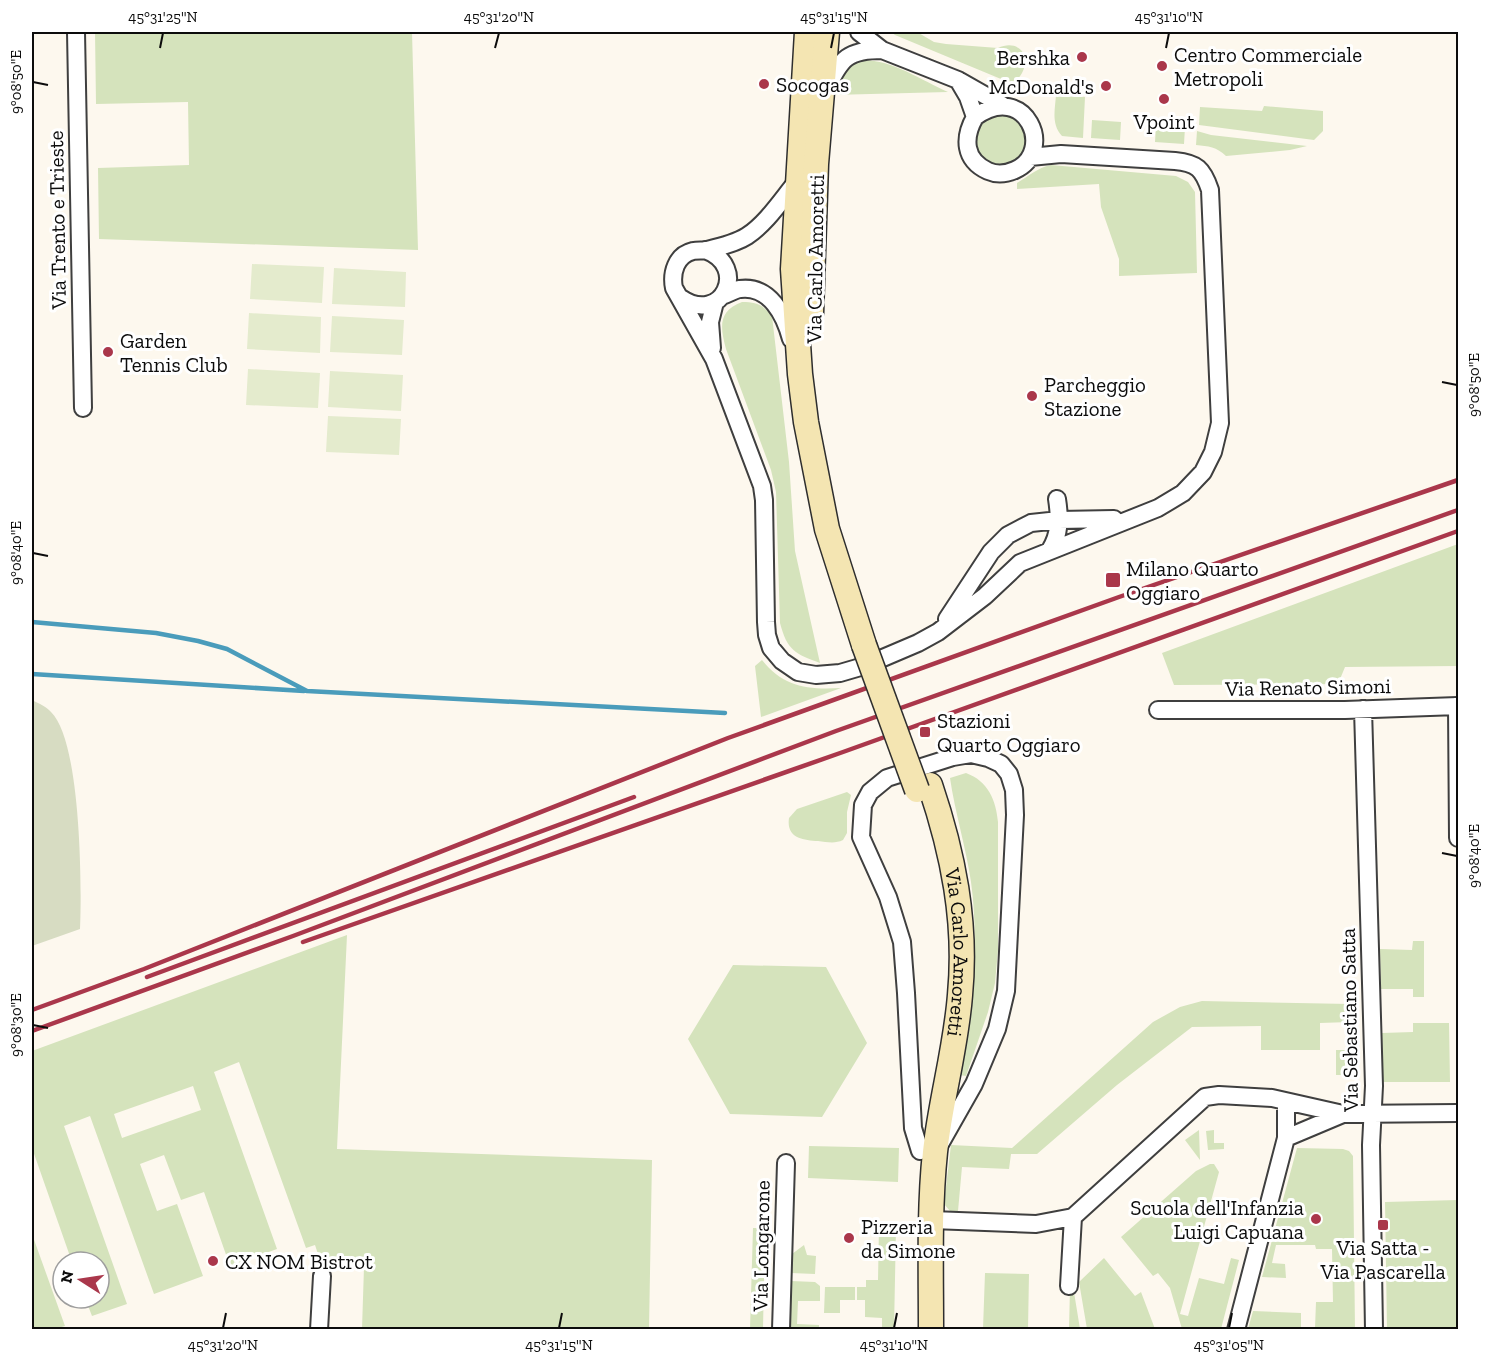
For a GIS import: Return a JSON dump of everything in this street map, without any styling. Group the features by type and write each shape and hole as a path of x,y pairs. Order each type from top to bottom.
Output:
{"street":[{"name":"Via Trento e Trieste","path":"76,32 83,408"},
{"name":"Via Carlo Amoretti","path":"807,32 793,269 800,374 806,422 827,529 924,787 945,912 947,951 927,1152 915,1329"},
{"name":"Via Carlo Amoretti","path":"827,32 816,164 810,308 819,414 840,525 871,643"},
{"path":"859,32 882,50 958,80 1002,105 1015,108 1025,116 1032,127 1035,139 1030,157 1020,168 1007,173 993,173 980,167 971,157 966,143 968,129 975,117 987,108 1002,105"},
{"path":"822,99 836,69 847,57 862,50 882,50"},
{"path":"958,80 968,97 975,117"},
{"path":"1035,139 1061,154"},
{"name":"Via Carlo Amoretti","path":"798,180 760,226 746,237 705,250 694,251 678,261 673,281 674,288 714,359 762,486 767,635 771,648 782,661 798,672 816,675 840,673 864,666 938,632 985,596 1020,563 1158,508 1183,493 1203,472 1213,452 1220,423 1210,190 1205,174 1189,162 1061,154"},
{"path":"1030,157 1061,154"},
{"name":"Via Carlo Amoretti","path":"705,250 722,260 728,277 727,288 718,299 710,322 714,359"},
{"name":"Via Carlo Amoretti","path":"681,298 690,304 699,306 740,289 764,294 786,320 800,374"},
{"path":"1050,550 1057,539 1059,520 1057,499"},
{"name":"Via Carlo Amoretti","path":"938,632 991,552 1008,535 1031,523 1059,520 1130,519"},
{"path":"986,559 1008,573"},
{"path":"1458,706 1458,838"},
{"name":"Via Renato Simoni","path":"1158,710 1458,706"},
{"name":"Via Sebastiano Satta","path":"1363,709 1374,1086 1371,1145 1374,1329"},
{"name":"Via Carlo Amoretti","path":"927,1152 974,1084 997,1029 1006,991 1015,814 1014,790 1009,774 1001,764 971,754 953,757 887,778 870,792 863,805 861,837 888,897 902,942 913,1128 927,1152 932,1220 931,1329"},
{"path":"932,1220 1036,1224 1073,1217 1205,1097 1219,1095 1272,1098 1343,1114 1458,1113"},
{"path":"1236,1329 1286,1138 1286,1102"},
{"path":"1286,1138 1343,1114"},
{"name":"Via Longarone","path":"781,1329 786,1163"},
{"path":"1069,1286 1073,1217"},
{"path":"319,1329 322,1276"}],"green space":[{"path":"95,32 412,32 418,250 99,239 98,168 189,165 188,102 96,104"},
{"path":"891,32 917,32 934,42 946,44 998,48 1011,45 1024,54 1025,66 1013,84"},
{"path":"861,60 883,63 906,71 948,92 832,95 835,84 842,74"},
{"path":"1056,95 1085,97 1083,138 1062,136 1056,127 1054,117"},
{"path":"1264,106 1323,111 1323,131 1314,140 1199,125 1200,107 1262,111"},
{"path":"995,114 1005,114 1019,121 1026,140 1019,159 1005,166 995,166 985,162 978,155 974,145 974,135 978,125 985,118"},
{"path":"1092,120 1121,122 1120,140 1091,138"},
{"path":"1156,125 1185,127 1184,144 1155,142"},
{"path":"1197,131 1211,135 1307,146 1290,150 1226,156 1212,148 1196,145"},
{"path":"1051,165 1176,176 1188,182 1195,192 1197,273 1119,276 1119,259 1101,207 1099,184 1017,189 1017,183 1037,170"},
{"path":"252,264 324,267 322,303 250,299"},
{"path":"334,268 406,272 405,307 332,304"},
{"path":"742,302 759,305 772,316 789,462 795,551 820,663 793,650 780,623 776,492 771,470 726,349 722,327 729,310"},
{"path":"249,313 321,317 320,353 247,349"},
{"path":"332,316 404,320 402,355 330,352"},
{"path":"248,369 320,373 318,408 246,405"},
{"path":"330,371 403,375 401,411 328,407"},
{"path":"328,416 401,419 399,455 326,452"},
{"path":"1458,544 1458,666 1345,667 1338,684 1174,685 1162,653"},
{"path":"762,660 779,676 797,685 841,688 761,717 755,666"},
{"path":"32,700 51,712 61,728 68,752 78,815 81,909 80,929 32,946"},
{"path":"966,773 980,781 990,792 997,814 998,950 995,983 988,1012 966,1076 959,1075 973,979 974,906 969,869 950,778"},
{"path":"847,792 851,795 847,812 847,833 843,840 834,842 801,839 790,830 789,818 797,809"},
{"path":"347,935 337,1149 652,1160 649,1329 362,1329 364,1267 356,1261 315,1275 318,1254 315,1245 306,1248 239,1062 214,1072 277,1249 230,1266 204,1192 181,1200 164,1155 140,1164 157,1211 177,1204 203,1276 154,1294 90,1116 64,1126 108,1250 68,1250 32,1148 32,1051","holes":["193,1086 201,1110 122,1138 114,1114"]},
{"path":"1413,941 1424,941 1424,997 1413,997 1413,989 1381,989 1380,949 1412,950"},
{"path":"733,965 826,967 867,1043 822,1117 730,1114 688,1039"},
{"path":"1202,1001 1350,1004 1350,1022 1320,1023 1320,1050 1261,1050 1261,1026 1192,1027 1117,1085 1037,1154 1011,1154 1009,1169 962,1167 958,1211 950,1211 944,1204 951,1145 1012,1148 1153,1022 1180,1007"},
{"path":"1413,1023 1449,1023 1450,1082 1383,1082 1382,1033 1413,1032"},
{"path":"1336,1050 1345,1050 1345,1075 1336,1075"},
{"path":"1199,1130 1200,1160 1185,1140"},
{"path":"1214,1130 1214,1143 1224,1143 1224,1149 1208,1150 1206,1131"},
{"path":"809,1146 899,1148 898,1182 808,1178"},
{"name":"Scuola dell'Infanzia Luigi Capuana","path":"1297,1148 1343,1149 1349,1151 1353,1156 1355,1329 1248,1329 1253,1311 1301,1313 1301,1328 1315,1328 1316,1302 1333,1302 1332,1249 1316,1249 1315,1245 1276,1245 1272,1263 1285,1264 1286,1278 1262,1277"},
{"path":"1214,1164 1219,1172 1180,1314 1188,1316 1199,1278 1224,1284 1231,1258 1239,1260 1221,1329 1182,1329 1170,1288 1158,1273 1153,1276 1121,1237 1196,1171"},
{"path":"1458,1200 1458,1329 1387,1329 1385,1202"},
{"path":"879,1227 896,1228 894,1329 882,1329 882,1318 865,1317 865,1300 857,1300 857,1287 866,1287 866,1280 878,1280"},
{"path":"753,1228 765,1228 763,1329 750,1329"},
{"path":"32,1234 51,1287 51,1310 59,1310 65,1326 55,1329 32,1329"},
{"path":"804,1245 807,1255 816,1256 815,1274 791,1273 792,1254"},
{"path":"1104,1258 1135,1296 1141,1292 1155,1329 1087,1329 1079,1282"},
{"path":"111,1259 127,1304 111,1309"},
{"path":"985,1273 1029,1274 1028,1329 983,1329"},
{"path":"791,1281 815,1282 820,1286 820,1301 798,1301 797,1324 819,1325 819,1329 790,1329"},
{"path":"1073,1286 1080,1329 1069,1330 1070,1287"},
{"path":"825,1287 855,1287 855,1300 840,1300 840,1313 824,1313"},
{"path":"90,1310 110,1310 92,1316"}],"waterway":[{"path":"32,622 156,633 198,641 227,649 307,691 725,713"},
{"path":"32,674 304,691"}],"railway":[{"path":"32,1010 144,969 728,738 1119,597 1458,480"},
{"path":"32,1031 293,936 836,731 1458,510"},
{"path":"303,942 843,752 1458,531"},
{"path":"147,977 634,797"}],"place":[{"name":"Bershka","path":"1082,57"},
{"name":"Centro Commerciale Metropoli","path":"1162,66"},
{"name":"Socogas","path":"764,84"},
{"name":"McDonald's","path":"1106,86"},
{"name":"Vpoint","path":"1164,99"},
{"name":"Garden Tennis Club","path":"108,352"},
{"name":"Parcheggio Stazione","path":"1032,396"},
{"name":"Milano Quarto Oggiaro","path":"1113,580"},
{"name":"Stazioni Quarto Oggiaro","path":"925,732"},
{"name":"Scuola dell'Infanzia Luigi Capuana","path":"1316,1219"},
{"name":"Via Satta - Via Pascarella","path":"1383,1225"},
{"name":"Pizzeria da Simone","path":"849,1238"},
{"name":"CX NOM Bistrot","path":"213,1261"}]}
